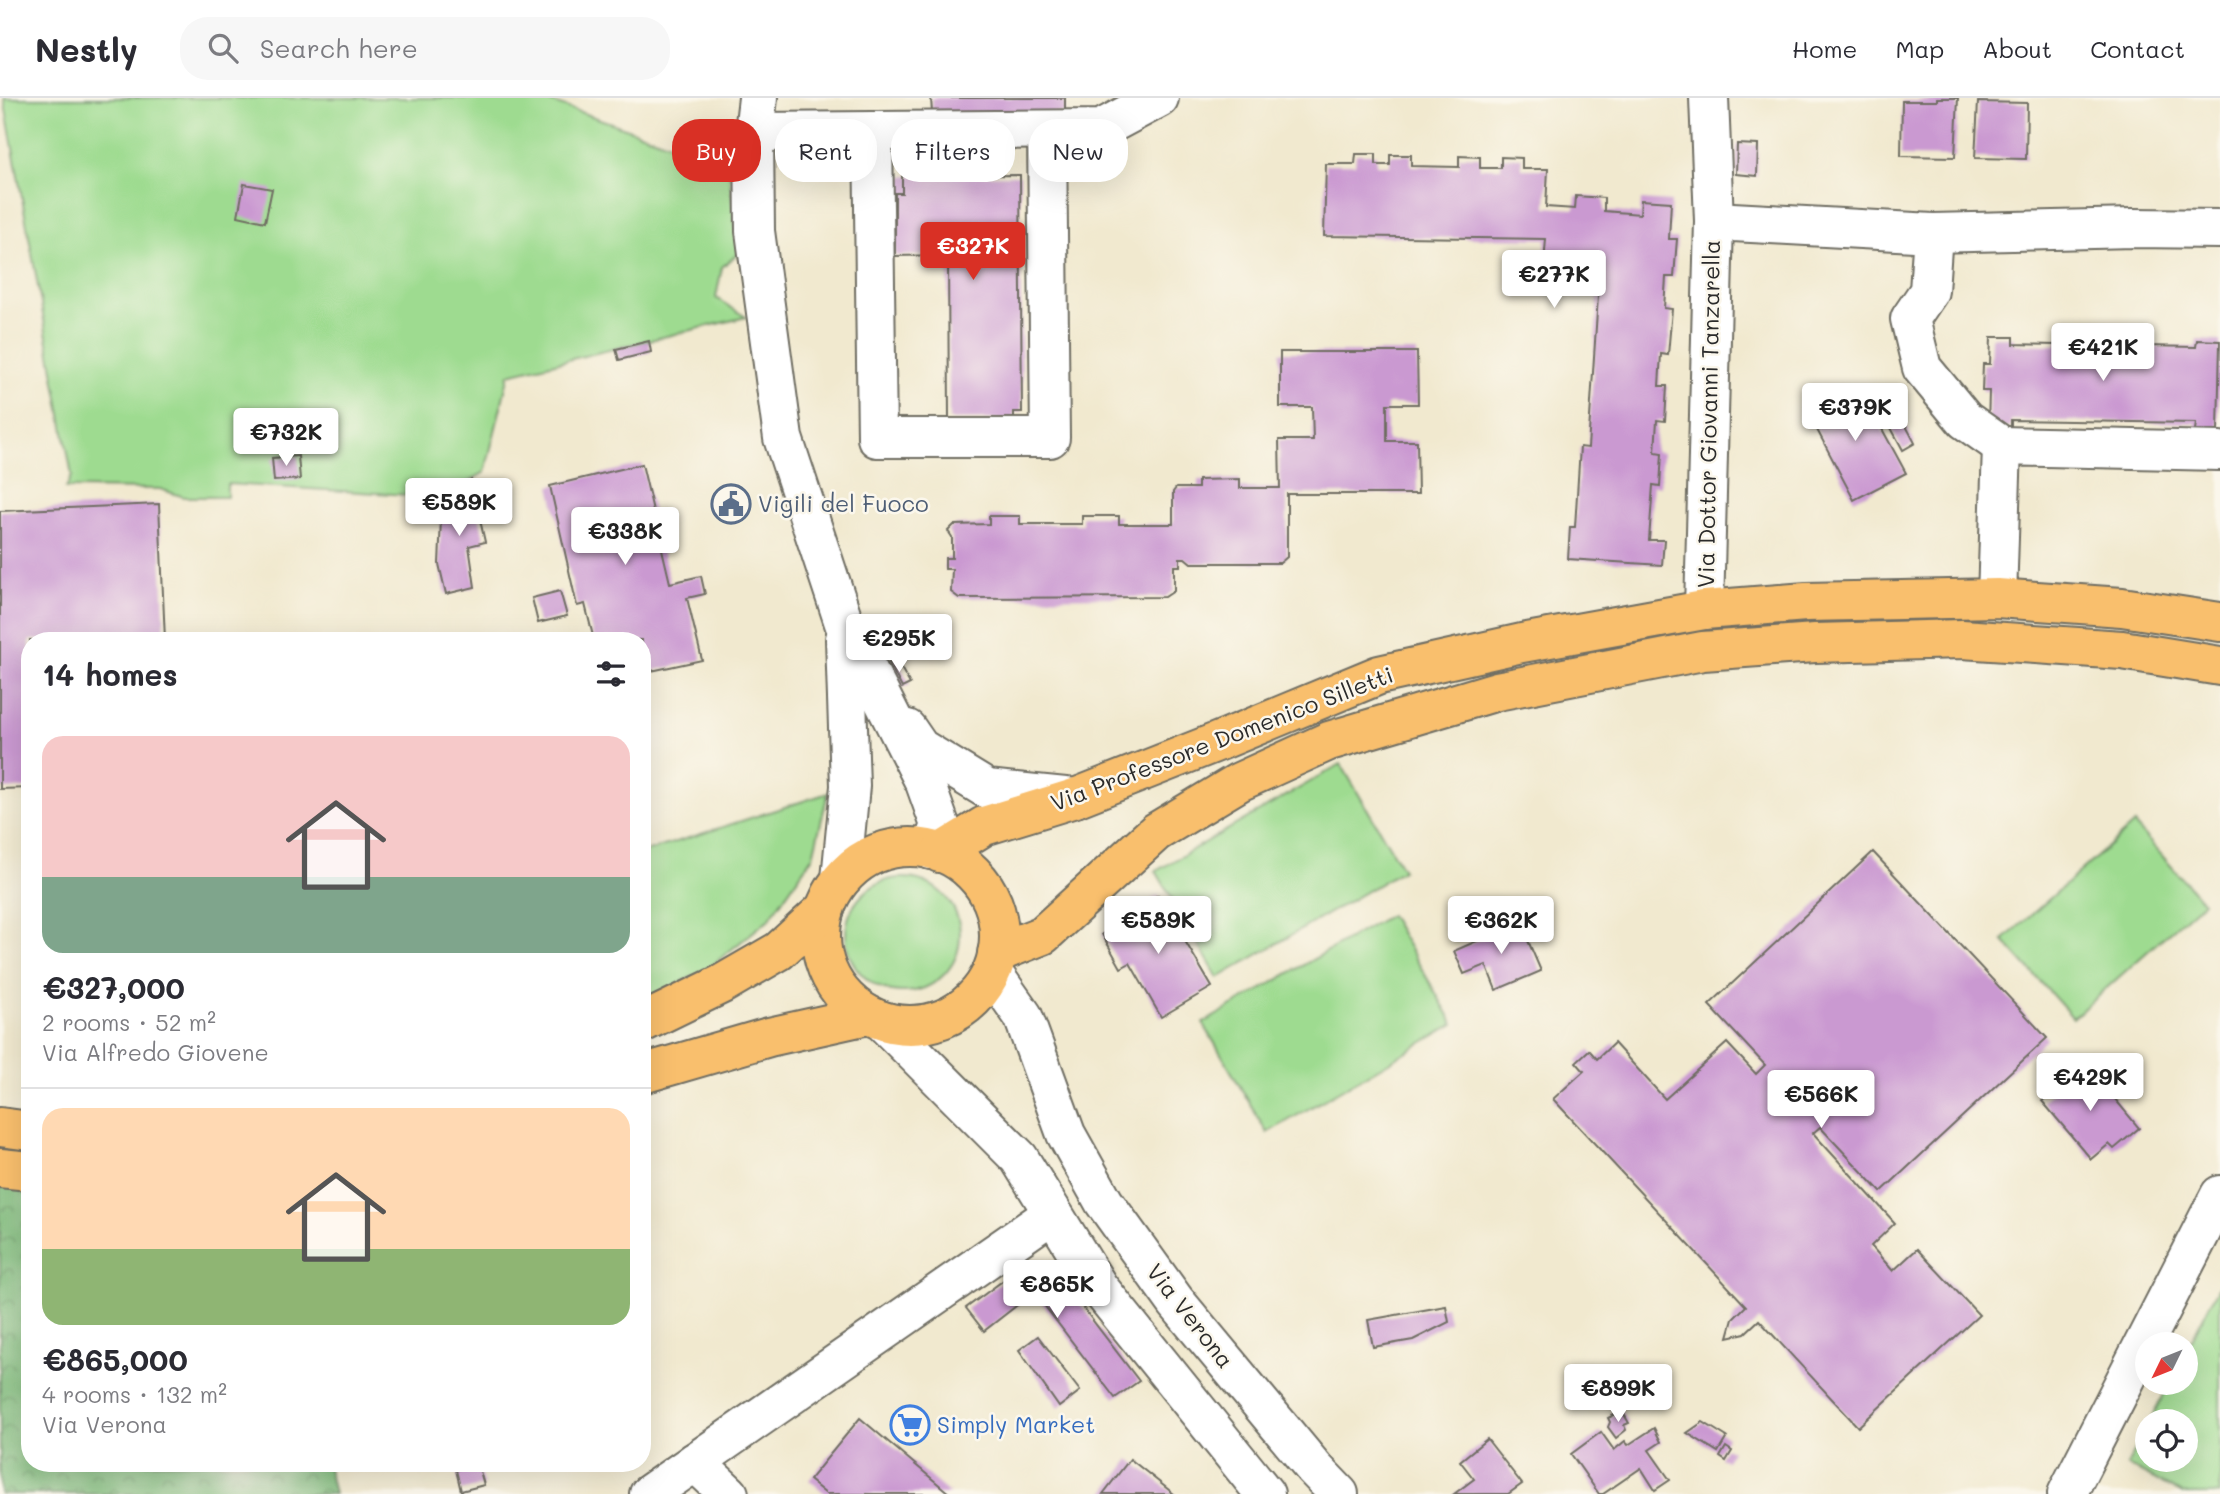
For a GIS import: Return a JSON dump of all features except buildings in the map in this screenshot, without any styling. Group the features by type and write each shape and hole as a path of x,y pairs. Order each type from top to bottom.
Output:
{"main road":[{"name":"Via Professore Domenico Silletti","path":"935,851 984,827 1075,798 1217,743 1379,675 1522,643 1704,610 1806,602 1997,598 2122,607 2220,622"},
{"name":"Via Professore Domenico Silletti","path":"995,962 1042,935 1156,832 1239,782 1329,741 1497,691 1703,651 1815,643 1962,639 2122,650 2220,666"},
{"path":"651,1019 682,1006 779,951 859,863 881,852 906,847 935,851 962,864 980,882 993,904 998,928 995,962 978,994 958,1012 934,1022 908,1026 875,1018 844,996 827,970 820,940 833,894"},
{"path":"651,1071 769,1037 875,1018"},
{"path":"0,1127 21,1130"},
{"path":"0,1168 21,1170"}],"street":[{"path":"1082,119 1159,98"},
{"path":"1709,98 1714,221"},
{"path":"785,119 756,115 755,231 783,438 844,623 925,783 940,825 935,851"},
{"path":"877,131 1029,130"},
{"path":"874,182 877,438 1050,438 1048,182"},
{"name":"Via Dottor Giovanni Tanzarella","path":"1704,610 1714,221 1933,233 2133,228 2220,229"},
{"path":"1933,233 1929,291 1910,319 1922,368 1965,420 2002,446 2220,451"},
{"path":"1997,598 2002,446"},
{"path":"833,894 850,786 844,623"},
{"path":"871,677 920,748 987,789 1075,798"},
{"name":"Via Verona","path":"995,962 1023,1016 1066,1134 1104,1202 1176,1302 1314,1468 1339,1494"},
{"path":"875,1018 1019,1158 1099,1289 1265,1494"},
{"path":"2067,1494 2220,1195"},
{"path":"649,1494 1052,1214"},
{"path":"695,1462 729,1494"}],"green space":[{"path":"4,98 540,98 672,144 672,182 730,182 739,253 722,267 716,298 746,317 509,374 485,472 442,497 227,484 227,497 184,497 160,489 66,488 72,476"},
{"path":"1341,764 1403,870 1218,978 1156,871"},
{"path":"828,793 813,856 769,919 705,971 651,997 651,850"},
{"path":"2134,824 2203,902 2073,1018 2003,940"},
{"path":"903,878 925,882 935,887 951,903 956,913 960,935 956,957 951,967 935,983 925,988 903,992 881,988 871,983 855,967 850,957 846,935 850,913 855,903 871,887 881,882"},
{"path":"1390,915 1454,1024 1267,1133 1203,1023"},
{"path":"0,1178 21,1180 21,1472 329,1472 334,1494 0,1494"},
{"path":"2220,1284 2220,1494 2183,1494 2141,1472 2198,1472 2198,1409 2156,1409 2164,1395 2198,1395 2198,1332 2196,1332"},
{"path":"2135,1450 2135,1469 2127,1465"}],"place":[{"name":"Vigili del Fuoco","path":"731,504"},
{"name":"Simply Market","path":"910,1425"}]}
